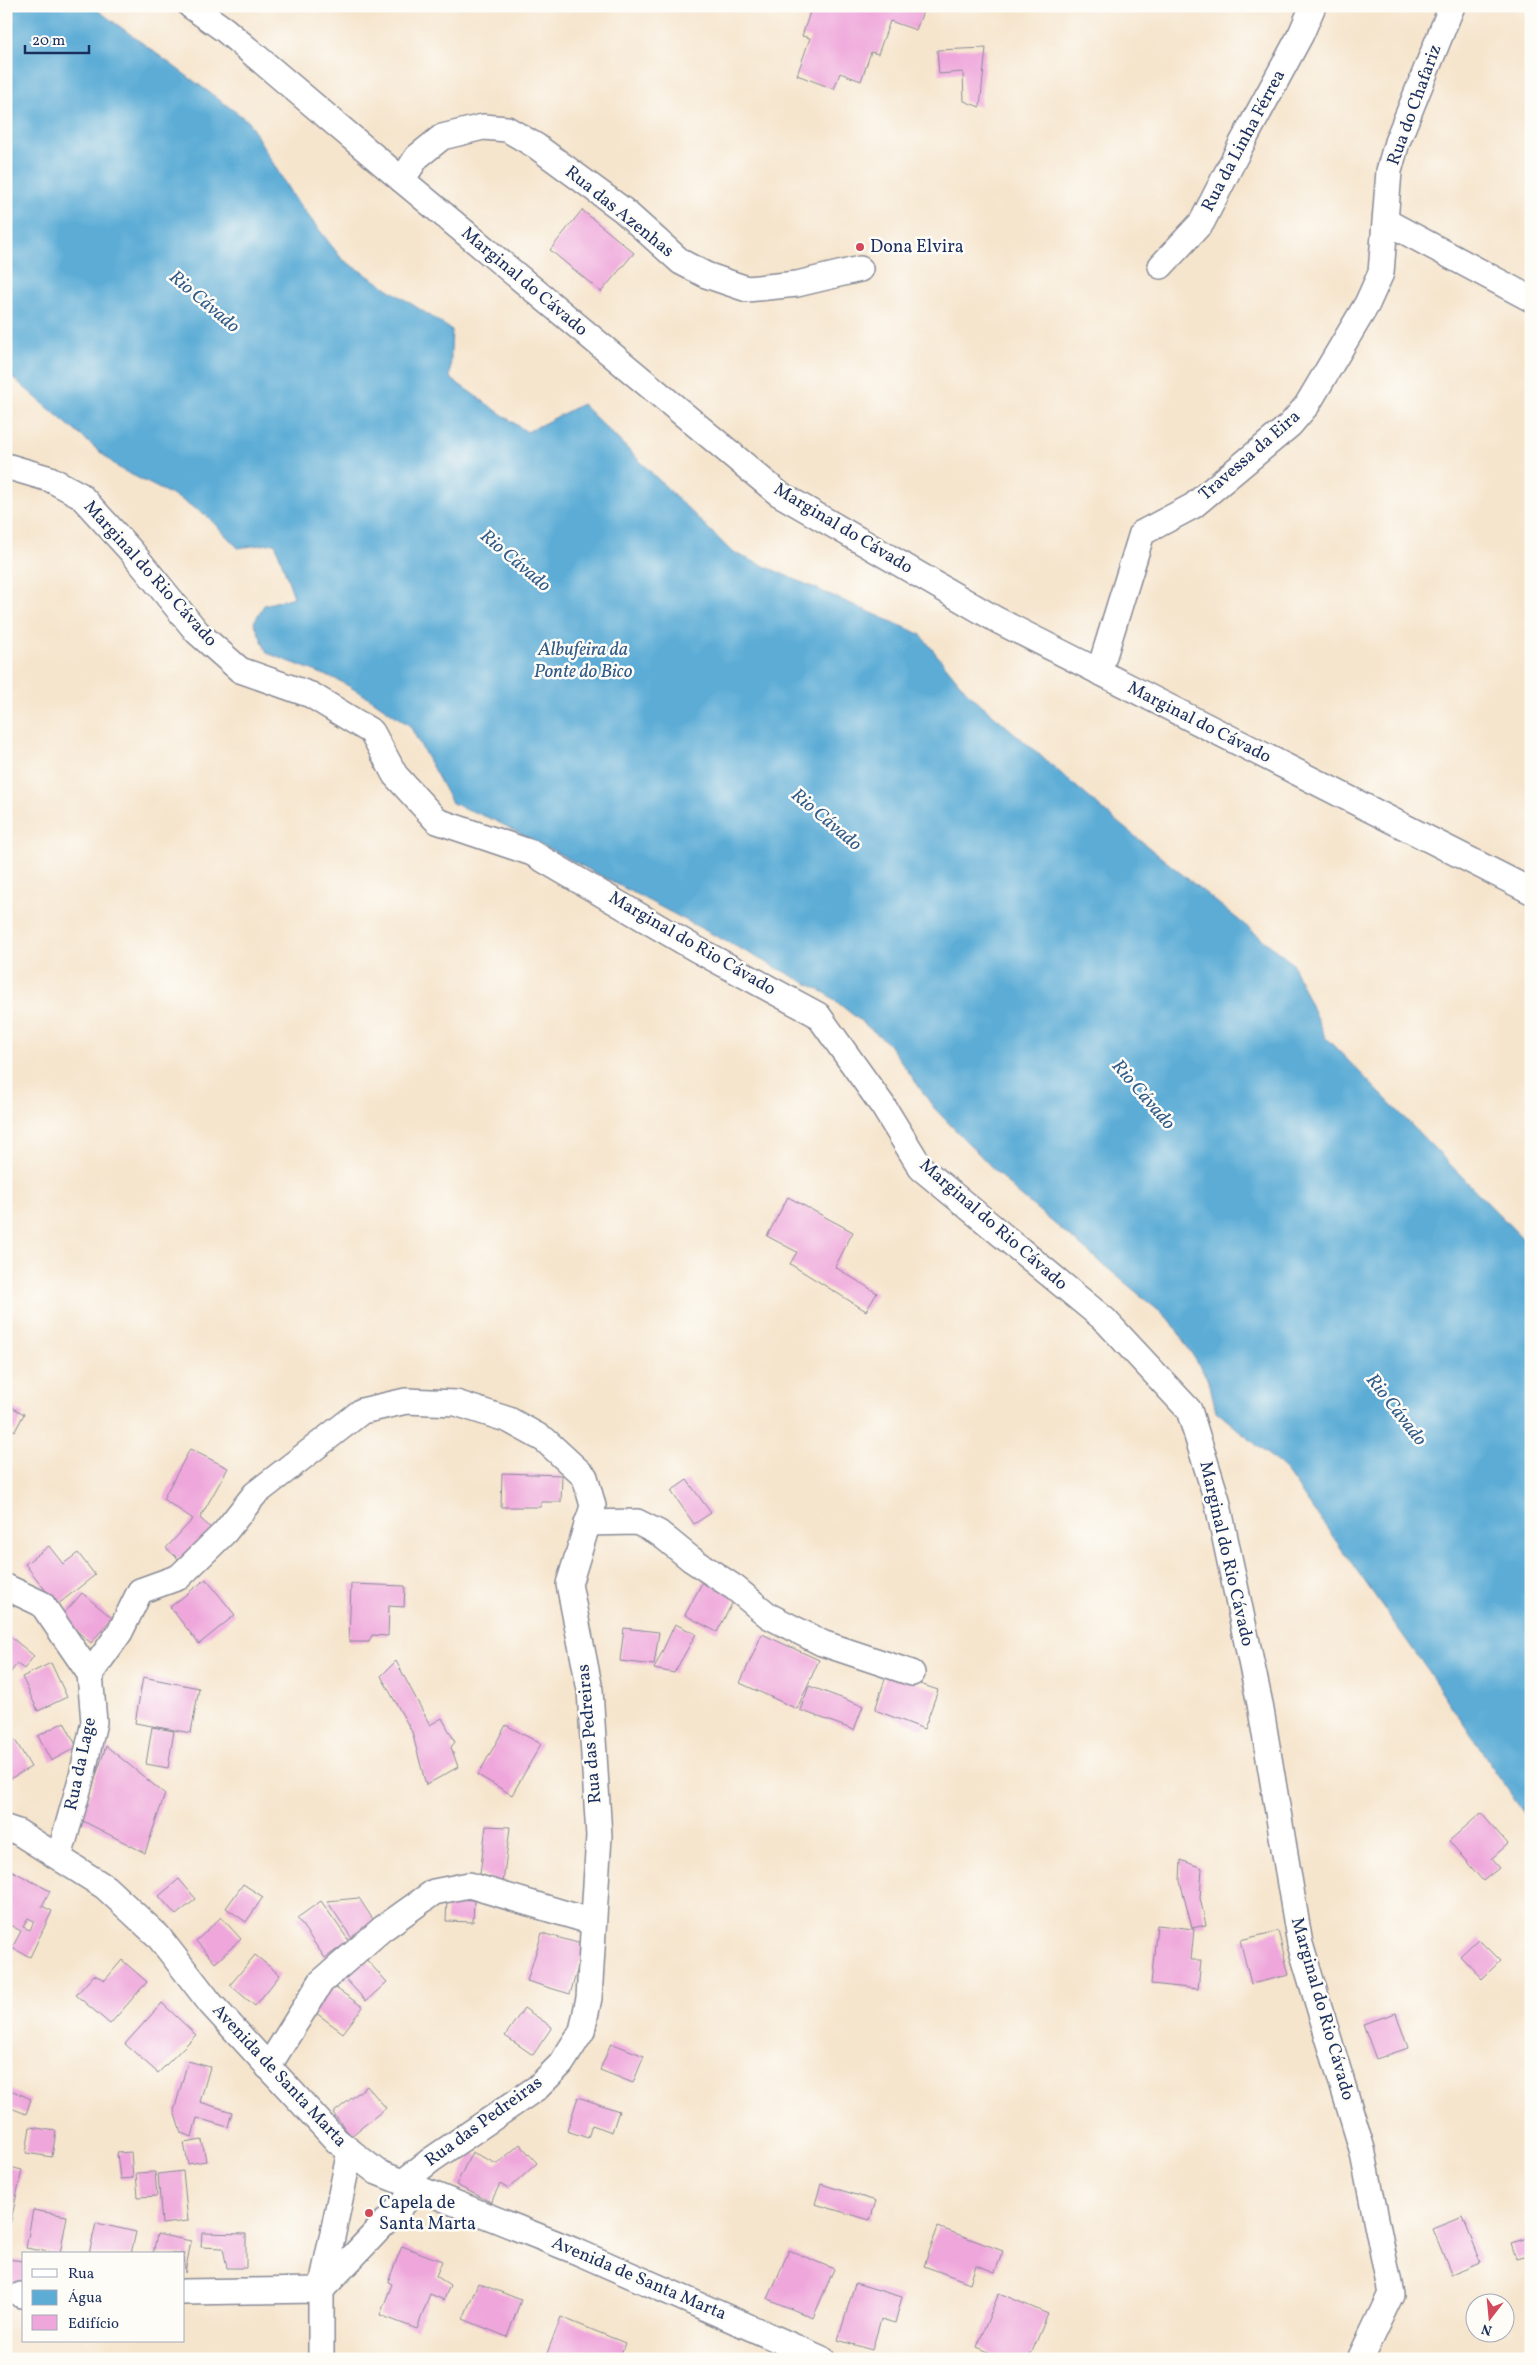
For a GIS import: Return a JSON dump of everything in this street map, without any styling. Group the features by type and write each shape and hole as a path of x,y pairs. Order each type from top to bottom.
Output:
{"street":[{"name":"Marginal do Cávado","path":"191,6 225,30 778,493 997,620 1531,891"},
{"name":"Rua da Linha Férrea","path":"1161,266 1202,222 1240,145 1301,34 1313,6"},
{"name":"Rua do Chafariz","path":"1386,222 1390,171 1397,142 1452,6"},
{"name":"Rua das Azenhas","path":"402,180 417,157 442,137 483,127 507,129 536,146 623,210 681,262 706,276 747,289 797,284 860,269"},
{"path":"1386,222 1531,299"},
{"name":"Travessa da Eira","path":"1099,672 1142,533 1192,506 1290,425 1307,405 1367,304 1381,273 1386,222"},
{"name":"Marginal do Rio Cávado","path":"6,466 50,479 80,495 131,551 197,632 240,670 311,695 372,732 395,775 437,822 532,853 696,949 818,1015 883,1106 921,1168 1105,1320 1189,1410 1224,1529 1260,1704 1300,1944 1362,2149 1391,2294 1360,2359"},
{"name":"Rua das Pedreiras","path":"90,1674 120,1632 140,1590 180,1577 225,1532 255,1494 362,1411 406,1401 456,1404 508,1420 545,1440 585,1477 593,1506 569,1584 590,1690 599,1836 589,1998 582,2031 561,2064 538,2087 431,2160 411,2186 321,2290"},
{"path":"588,1523 637,1522 659,1533 691,1559 735,1588 769,1616 822,1644 912,1673"},
{"name":"Rua da Lage","path":"6,1587 42,1604 90,1674 94,1722 82,1776 56,1855"},
{"name":"Avenida de Santa Marta","path":"6,1828 18,1832 105,1887 158,1936 211,2004 268,2067 337,2141 377,2172 580,2253 822,2359"},
{"path":"268,2067 321,1982 382,1929 434,1892 468,1885 594,1922"},
{"path":"321,2359 321,2290 350,2151"},
{"path":"185,2292 321,2290"}],"water":[{"name":"Albufeira da Ponte do Bico","path":"6,6 92,6 248,121 292,195 342,259 452,330 450,378 527,432 582,404 732,552 920,634 967,692 1116,821 1292,963 1325,1037 1531,1247 1531,1824 1417,1655 1284,1468 1216,1411 1209,1381 1171,1321 1015,1191 934,1108 888,1043 827,994 494,820 452,803 410,726 371,699 338,680 267,653 254,622 264,605 294,597 275,543 238,548 206,515 180,499 120,469 6,372"}],"building":[{"path":"812,6 925,6 916,30 890,21 878,54 871,52 861,81 840,73 834,89 797,75 810,38 802,36"},
{"path":"986,48 980,107 964,101 963,72 939,74 937,50"},
{"path":"582,210 634,253 601,292 550,250"},
{"path":"788,1197 853,1232 835,1267 877,1293 866,1311 790,1264 797,1252 767,1236"},
{"path":"6,1404 24,1414 15,1431 6,1426"},
{"path":"190,1449 228,1468 200,1518 214,1531 184,1564 166,1548 193,1519 163,1499"},
{"path":"502,1473 562,1475 561,1502 541,1502 541,1507 501,1507"},
{"path":"687,1480 711,1513 694,1524 671,1491"},
{"path":"49,1546 63,1564 78,1553 95,1575 57,1605 25,1564"},
{"path":"206,1579 235,1615 199,1644 170,1607"},
{"path":"704,1579 736,1596 717,1632 685,1615"},
{"path":"351,1584 405,1586 404,1607 389,1606 388,1636 372,1635 369,1642 349,1642"},
{"path":"82,1593 112,1618 91,1643 61,1617"},
{"path":"675,1624 696,1634 674,1673 654,1669"},
{"path":"624,1628 659,1632 654,1665 620,1661"},
{"path":"6,1633 34,1656 24,1669 17,1664 6,1678"},
{"path":"762,1634 819,1660 797,1709 740,1683"},
{"path":"396,1661 430,1725 442,1718 455,1742 451,1747 458,1767 426,1785 412,1732 381,1676"},
{"path":"51,1663 67,1697 38,1711 22,1677"},
{"path":"887,1673 938,1690 924,1729 875,1710"},
{"path":"143,1677 199,1688 191,1733 135,1723"},
{"path":"809,1686 863,1706 854,1730 800,1710"},
{"path":"64,1722 77,1747 51,1761 38,1736"},
{"path":"506,1725 541,1744 512,1795 478,1775"},
{"path":"152,1727 174,1731 168,1768 146,1764"},
{"path":"15,1740 31,1767 6,1781 6,1745"},
{"path":"106,1746 165,1794 145,1853 81,1820"},
{"path":"1481,1813 1508,1844 1491,1859 1499,1868 1483,1881 1449,1841"},
{"path":"486,1826 510,1827 503,1883 480,1874"},
{"path":"1181,1860 1202,1868 1200,1898 1206,1925 1192,1928 1180,1881"},
{"path":"7,1868 50,1891 42,1906 52,1911 30,1957 12,1948 21,1931 6,1923","holes":["28,1918 34,1921 30,1930 23,1927"]},
{"path":"179,1879 196,1899 176,1915 159,1896"},
{"path":"243,1884 263,1897 246,1922 226,1908"},
{"path":"359,1898 374,1921 355,1943 327,1901"},
{"path":"447,1899 474,1900 473,1922 446,1921"},
{"path":"321,1901 349,1941 325,1958 297,1918"},
{"path":"221,1917 241,1939 215,1963 196,1941"},
{"path":"1157,1925 1194,1929 1191,1960 1201,1960 1198,1989 1151,1984"},
{"path":"1278,1931 1289,1975 1251,1984 1240,1940"},
{"path":"542,1933 585,1945 570,1994 527,1981"},
{"path":"1478,1939 1500,1961 1482,1979 1460,1956"},
{"path":"255,1955 280,1975 255,2006 230,1985"},
{"path":"363,1956 387,1982 366,2001 342,1975"},
{"path":"122,1960 147,1982 110,2024 76,1995 94,1975 105,1980"},
{"path":"330,1984 363,2007 343,2033 311,2009"},
{"path":"162,2003 196,2035 158,2073 125,2044"},
{"path":"524,2008 552,2027 533,2055 505,2036"},
{"path":"1396,2013 1408,2048 1376,2059 1363,2024"},
{"path":"611,2043 644,2056 633,2083 600,2070"},
{"path":"188,2061 210,2067 200,2102 232,2112 228,2127 197,2118 192,2137 181,2133 174,2111"},
{"path":"367,2086 386,2108 351,2136 333,2113"},
{"path":"6,2088 31,2099 26,2114 6,2106"},
{"path":"578,2097 619,2111 612,2132 592,2125 588,2138 567,2131"},
{"path":"30,2127 56,2131 52,2157 26,2153"},
{"path":"202,2140 206,2161 188,2164 184,2143"},
{"path":"520,2144 537,2163 509,2189 500,2184 491,2202 456,2185 472,2152 497,2164"},
{"path":"131,2152 133,2178 120,2179 117,2153"},
{"path":"6,2166 22,2170 7,2239 6,2239"},
{"path":"183,2171 188,2221 162,2224 158,2174"},
{"path":"155,2172 157,2196 138,2197 136,2173"},
{"path":"821,2184 876,2201 870,2220 815,2204"},
{"path":"33,2210 67,2216 60,2252 26,2248"},
{"path":"1463,2217 1481,2262 1451,2274 1433,2229"},
{"path":"96,2223 136,2232 131,2252 89,2252"},
{"path":"938,2227 1003,2251 995,2272 976,2265 970,2283 924,2266"},
{"path":"202,2233 246,2234 246,2268 227,2268 223,2248 201,2247"},
{"path":"157,2234 191,2241 185,2273 185,2252 153,2252"},
{"path":"1531,2237 1531,2254 1516,2258 1511,2243"},
{"path":"402,2246 442,2261 436,2276 450,2285 444,2300 430,2294 417,2329 380,2315 392,2284 388,2282"},
{"path":"789,2250 834,2269 813,2318 768,2299"},
{"path":"6,2259 22,2261 22,2286 6,2283"},
{"path":"478,2283 521,2300 507,2337 463,2319"},
{"path":"855,2283 902,2297 895,2323 881,2319 872,2350 838,2340"},
{"path":"999,2293 1048,2314 1029,2359 1005,2359 977,2347"},
{"path":"561,2317 625,2343 619,2359 553,2359 546,2356"}],"place":[{"name":"Dona Elvira","path":"860,247"},
{"name":"Capela de Santa Marta","path":"369,2213"}],"water label":[{"name":"Rio Cávado","path":"204,302"},
{"name":"Rio Cávado","path":"515,561"},
{"name":"Rio Cávado","path":"826,820"},
{"name":"Rio Cávado","path":"1143,1095"},
{"name":"Rio Cávado","path":"1396,1410"}]}
